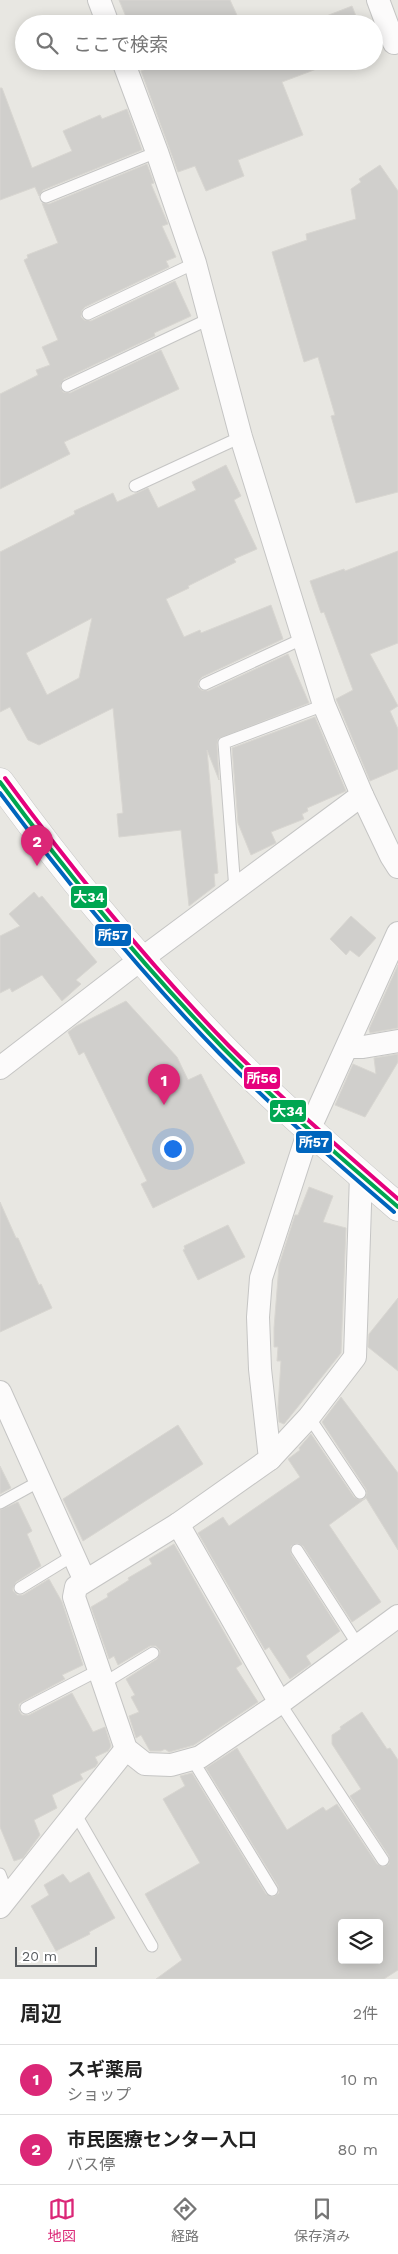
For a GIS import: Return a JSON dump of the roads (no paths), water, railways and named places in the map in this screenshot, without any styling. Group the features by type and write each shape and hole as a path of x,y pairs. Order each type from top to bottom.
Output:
{"street":[{"path":"99,0 105,15"},
{"path":"378,0 394,43 398,42"},
{"path":"125,70 157,152 195,263 241,437 324,705 362,795 398,867"},
{"path":"0,782 32,826 140,960 226,1050 310,1130 398,1207"},
{"path":"0,1068 140,960 362,795"},
{"path":"270,1459 260,1370 258,1317 260,1278 310,1130 398,933"},
{"path":"348,1047 363,1047 398,1041"},
{"path":"361,1175 356,1357 308,1417 270,1459 178,1524 76,1587 74,1597 126,1749 145,1764 172,1765 200,1758 280,1703 398,1616"},
{"path":"0,1392 85,1581"},
{"path":"178,1524 280,1703"},
{"path":"4,1901 126,1749"}],"lane":[{"path":"46,197 157,152"},
{"path":"88,314 195,263"},
{"path":"67,386 209,319"},
{"path":"135,486 241,437"},
{"path":"205,684 302,639"},
{"path":"235,890 224,743 324,705"},
{"path":"308,1417 360,1493"},
{"path":"0,1503 40,1481"},
{"path":"297,1550 358,1645"},
{"path":"20,1588 74,1555"},
{"path":"26,1708 153,1654"},
{"path":"280,1703 383,1860"},
{"path":"192,1759 272,1890"},
{"path":"75,1813 152,1946"},
{"path":"0,1874 4,1901"}],"place":[{"name":"市民医療センター入口","path":"37,866"},
{"name":"スギ薬局","path":"164,1105"}]}
